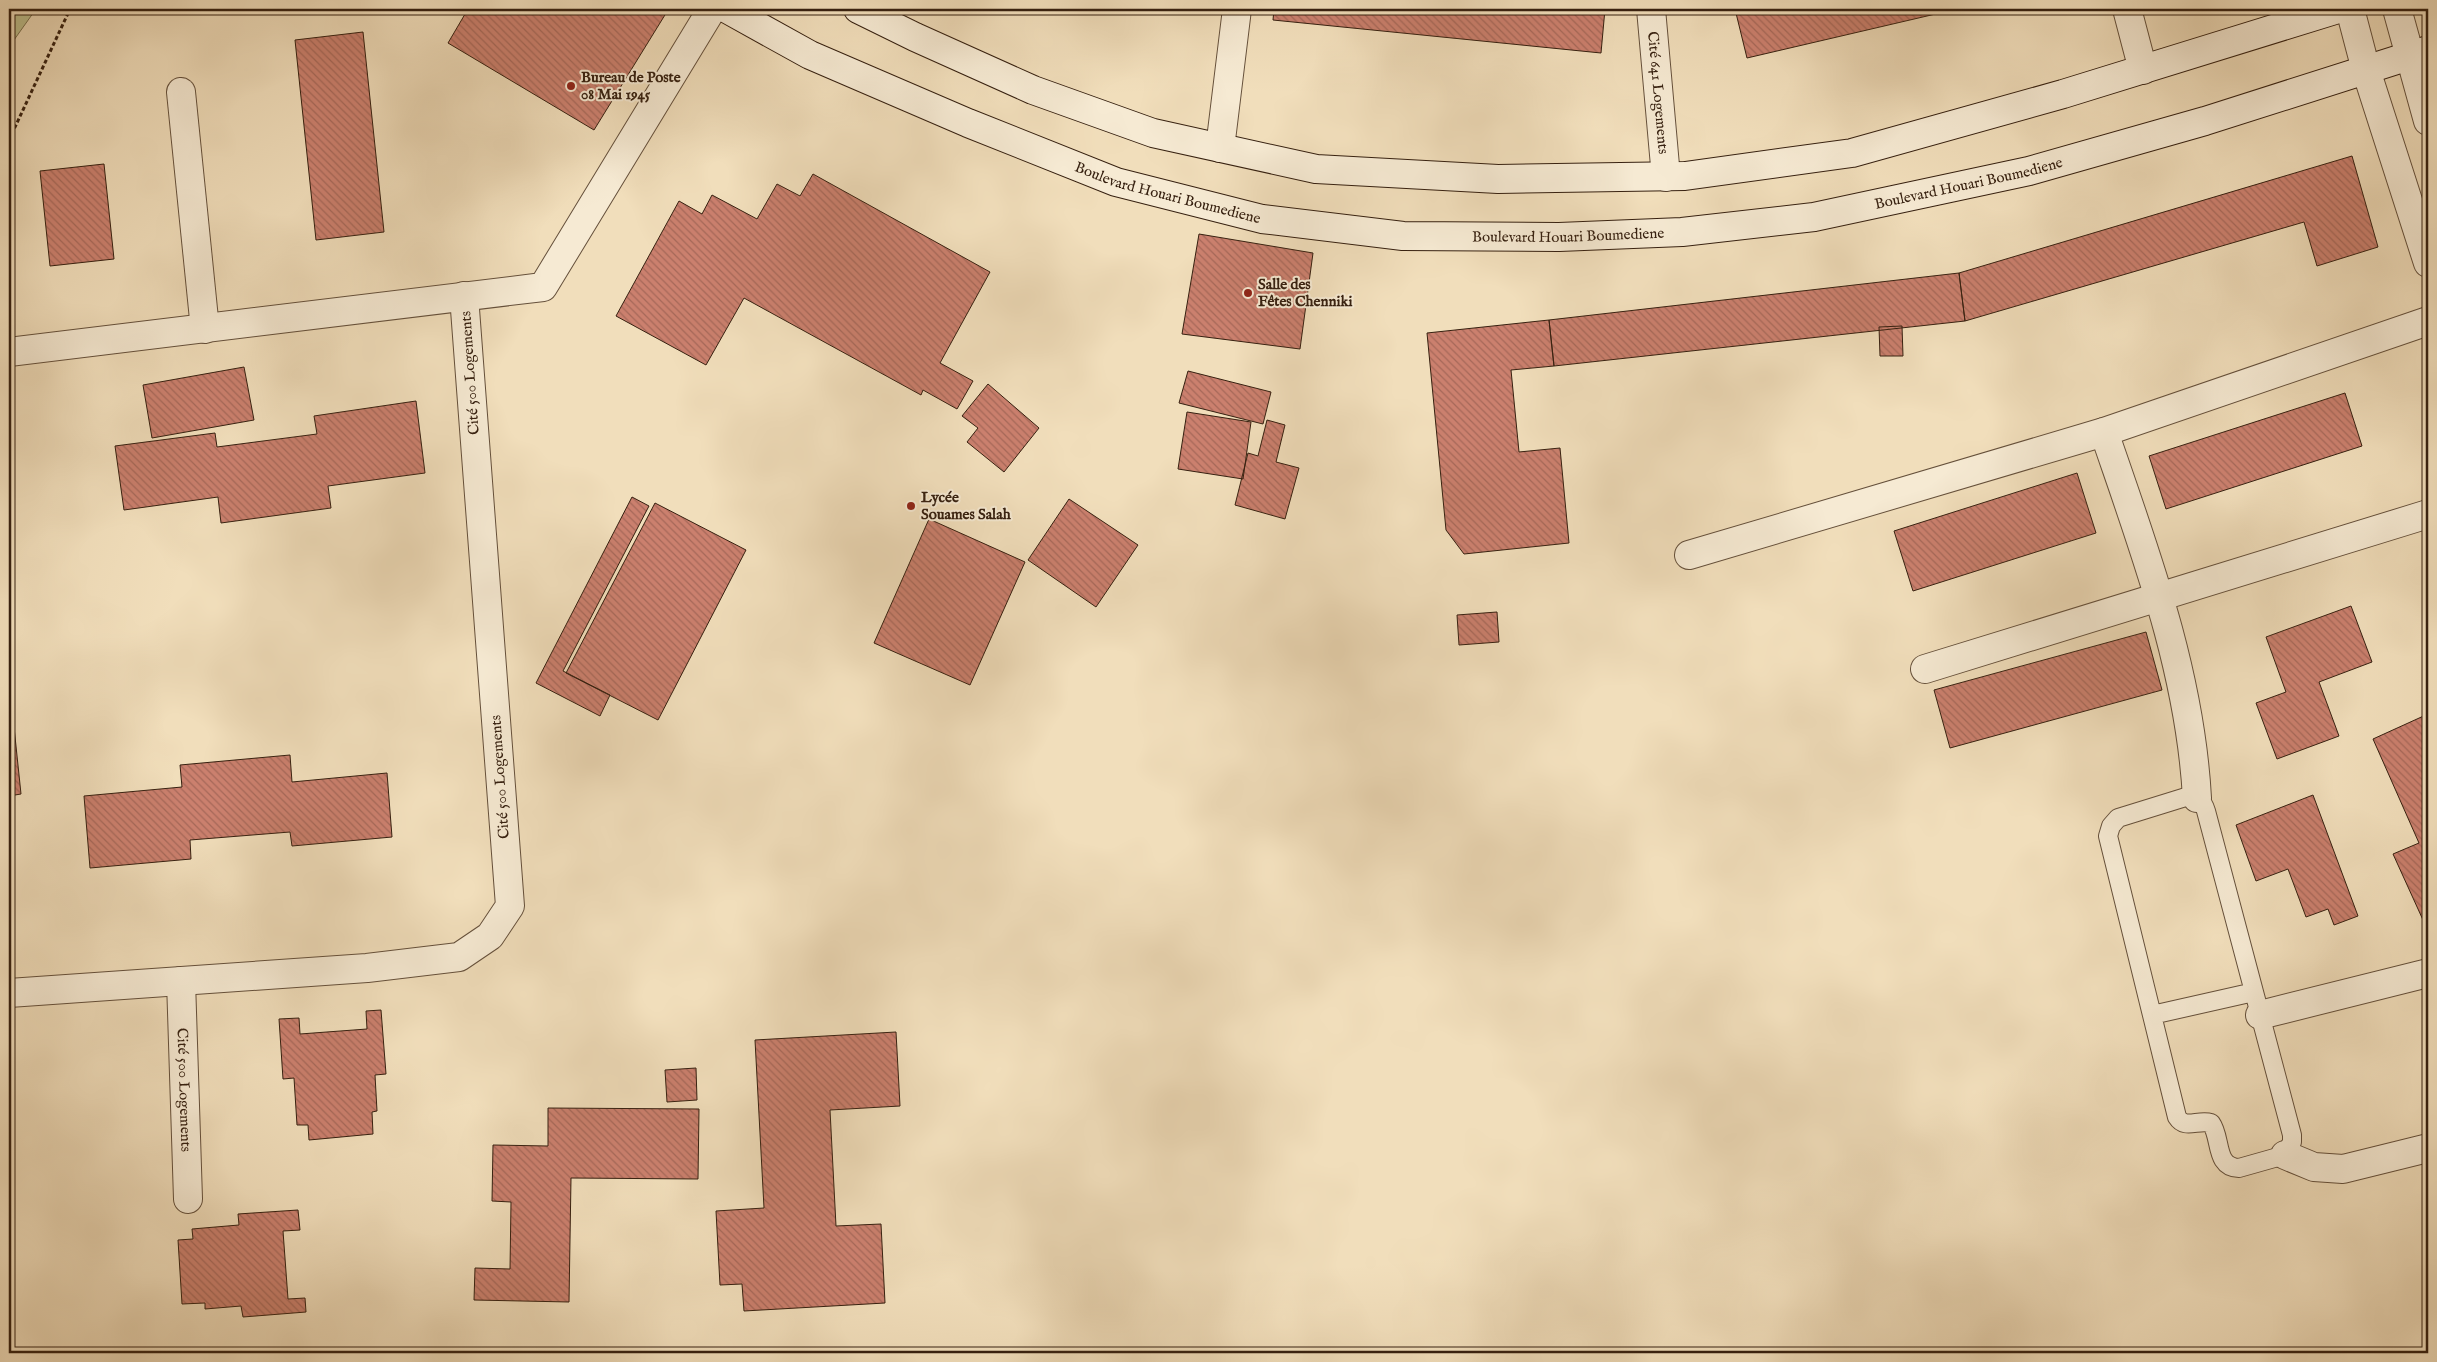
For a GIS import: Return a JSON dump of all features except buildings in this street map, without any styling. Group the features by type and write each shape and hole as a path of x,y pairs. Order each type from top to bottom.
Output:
{"street":[{"name":"Cité 500 Logements","path":"9,352 543,287 712,9"},
{"name":"Boulevard Houari Boumediene","path":"727,9 810,56 968,123 1116,182 1262,220 1403,236 1559,237 1682,232 1814,217 2029,171 2205,121 2419,54"},
{"path":"858,9 1033,90 1153,133 1316,169 1498,179 1685,176 1852,153 2143,70 2338,9"},
{"path":"1220,148 1237,9"},
{"name":"Cité 641 Logements","path":"1651,9 1666,177"},
{"path":"2127,9 2143,70"},
{"path":"2350,9 2366,70 2428,263"},
{"path":"2397,9 2419,54 2428,121"},
{"path":"181,92 204,329"},
{"name":"Cité 500 Logements","path":"9,994 367,968 459,957 490,936 510,906 464,296"},
{"path":"1689,555 2104,432 2428,321"},
{"path":"2104,432 2160,596 2192,731 2197,798"},
{"path":"1926,668 2428,514"},
{"path":"2257,1003 2428,973"},
{"name":"Cité 500 Logements","path":"181,981 188,1199"},
{"path":"2285,1155 2314,1167 2343,1169 2428,1148"}],"lane":[{"path":"2189,796 2197,798 2204,803 2257,1003 2292,1135 2292,1142 2285,1155 2232,1168 2223,1161 2215,1130 2211,1123 2204,1121 2186,1124 2179,1120 2108,836 2111,826 2118,818 2189,796"},
{"path":"2152,1015 2257,1003"}],"path":[{"path":"9,140 70,9"}],"green space":[{"path":"9,9 36,9 9,47"}],"place":[{"name":"Bureau de Poste 08 Mai 1945","path":"571,86"},
{"name":"Salle des Fêtes Chenniki","path":"1248,293"},
{"name":"Lycée Souames Salah","path":"911,506"}]}
